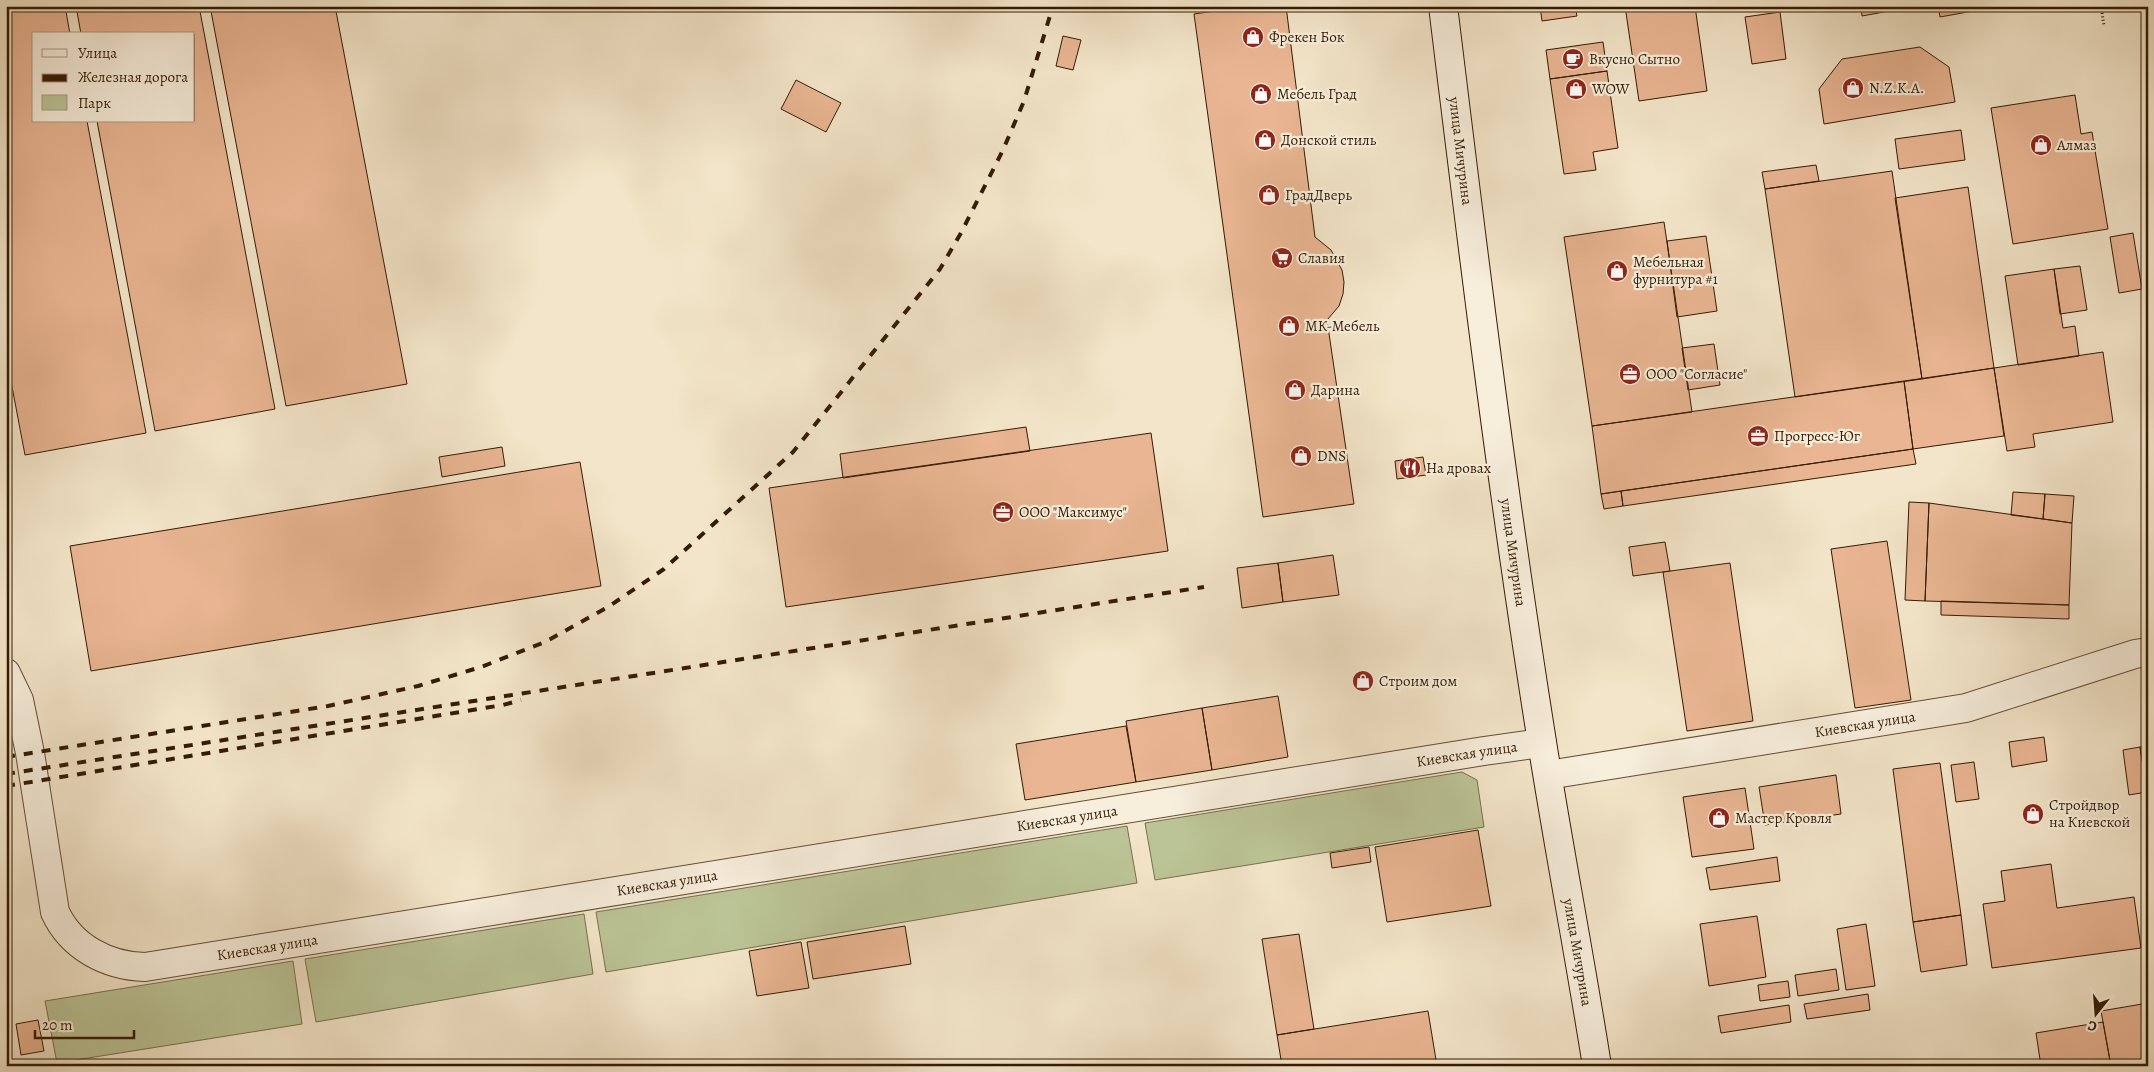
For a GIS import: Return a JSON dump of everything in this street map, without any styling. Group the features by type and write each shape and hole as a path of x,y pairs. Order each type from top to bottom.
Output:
{"street":[{"name":"улица Мичурина","path":"1443,6 1485,349 1542,743 1597,1066"},
{"name":"Киевская улица","path":"1548,775 1966,708 2135,654 2148,652"},
{"name":"Киевская улица","path":"6,673 19,700 30,753 55,912 66,932 82,947 106,959 133,967 145,967 1474,752 1542,743"}],"path":[{"path":"2101,6 2104,26"}],"green space":[{"path":"1462,772 1477,780 1484,827 1155,880 1145,823"},
{"path":"1127,826 1137,883 606,972 596,912"},
{"path":"584,914 593,974 316,1022 305,959"},
{"path":"293,961 302,1024 57,1063 45,1001"}],"building":[{"path":"45,6 65,6 70,32 32,32 32,122 87,122 146,433 25,455 6,355 6,13"},
{"path":"76,6 199,6 275,409 155,431 97,122 195,122 195,32 81,32"},
{"path":"210,6 335,6 407,384 286,406"},
{"name":"Славия","path":"1251,6 1286,6 1315,237 1331,250 1342,270 1343,294 1339,306 1327,320 1354,504 1263,517 1194,14"},
{"path":"1540,6 1575,6 1577,16 1542,21"},
{"path":"1625,6 1695,6 1707,91 1639,101"},
{"path":"1861,6 1906,6 1906,8 1862,16"},
{"path":"1938,6 2001,6 1940,17"},
{"path":"1780,12 1786,59 1752,64 1745,17"},
{"path":"1063,36 1081,40 1073,70 1056,66"},
{"path":"1603,42 1607,71 1550,79 1546,50"},
{"path":"1920,47 1949,67 1955,102 1824,124 1819,89 1842,59"},
{"path":"1607,71 1618,148 1593,152 1596,170 1564,174 1550,79"},
{"path":"796,80 841,103 826,132 781,109"},
{"path":"2075,95 2081,134 2092,132 2108,229 2013,244 1991,108"},
{"path":"1961,130 1965,160 1899,169 1895,139"},
{"path":"1816,165 1819,181 1765,189 1762,172"},
{"path":"1892,171 1922,379 1795,397 1765,189"},
{"path":"1968,187 1994,368 1922,379 1895,198"},
{"path":"1664,222 1692,412 1592,426 1564,237"},
{"path":"2133,233 2142,289 2119,293 2110,237"},
{"path":"1706,236 1717,311 1677,317 1667,241"},
{"path":"2080,266 2087,310 2060,314 2054,269"},
{"path":"2054,269 2063,328 2075,326 2079,356 2018,365 2005,276"},
{"path":"1714,344 1720,385 1688,390 1682,348"},
{"path":"2103,352 2113,422 2033,434 2035,447 2007,451 1994,368"},
{"path":"1994,368 2004,436 1913,449 1904,381"},
{"path":"1904,381 1913,449 1601,494 1592,426"},
{"path":"1026,427 1030,451 843,478 840,454"},
{"path":"1151,433 1168,551 786,607 769,488"},
{"path":"502,447 505,466 442,477 439,457"},
{"path":"1913,449 1916,464 1623,506 1621,491"},
{"name":"На дровах","path":"1423,457 1426,475 1397,479 1395,461"},
{"path":"580,462 601,586 91,671 70,546"},
{"path":"1621,491 1623,506 1604,509 1601,494"},
{"path":"2013,492 2045,494 2043,519 2011,515"},
{"path":"2045,494 2074,496 2072,523 2043,519"},
{"path":"1909,502 1929,503 1925,601 1905,600"},
{"path":"1929,503 2072,523 2069,605 1925,601"},
{"path":"1887,541 1911,700 1855,708 1831,549"},
{"path":"1665,542 1670,571 1633,576 1629,547"},
{"path":"1333,555 1339,595 1283,602 1278,563"},
{"path":"1278,563 1283,602 1242,608 1237,568"},
{"path":"1730,563 1753,721 1687,731 1663,572"},
{"path":"1941,601 2069,605 2069,619 1941,615"},
{"path":"1278,696 1288,757 1212,770 1202,708"},
{"path":"1202,708 1212,770 1136,782 1126,721"},
{"path":"1126,726 1136,782 1025,800 1016,744"},
{"path":"2044,737 2047,761 2012,767 2009,742"},
{"path":"2148,746 2148,797 2140,747"},
{"path":"2140,747 2147,792 2129,795 2123,750"},
{"path":"1974,762 1979,799 1956,802 1951,765"},
{"path":"1940,763 1961,915 1913,922 1893,769"},
{"path":"1836,775 1841,814 1765,825 1759,787"},
{"path":"1745,788 1754,849 1692,857 1683,797"},
{"path":"1478,830 1491,906 1387,922 1375,847"},
{"path":"1369,847 1371,862 1332,868 1330,853"},
{"path":"1777,857 1780,881 1710,890 1706,868"},
{"path":"2051,864 2057,908 2134,897 2141,948 1992,968 1983,904 2005,901 2001,871"},
{"path":"1961,915 1967,965 1921,972 1913,922"},
{"path":"1757,916 1766,977 1709,986 1700,924"},
{"path":"1866,924 1875,986 1846,990 1837,929"},
{"path":"905,926 911,964 813,979 807,942"},
{"path":"1299,934 1314,1029 1277,1035 1262,939"},
{"path":"801,942 809,988 757,996 749,951"},
{"path":"1836,969 1839,990 1798,996 1795,975"},
{"path":"1788,981 1790,997 1760,1001 1758,985"},
{"path":"1868,994 1870,1010 1807,1019 1804,1004"},
{"path":"2148,1003 2148,1066 2111,1066 2101,1011"},
{"path":"1789,1005 1791,1022 1721,1033 1718,1016"},
{"path":"1428,1011 1437,1066 1282,1066 1277,1035"},
{"path":"38,1020 44,1051 21,1055 16,1024"},
{"path":"2103,1022 2111,1066 2041,1066 2036,1033"}],"railway":[{"path":"6,757 328,706 418,686 481,667 545,642 608,607 664,569 793,452 940,269 961,233 1003,150 1024,101 1053,6"},
{"path":"6,774 1204,587"},
{"path":"6,786 503,705 521,700"}],"place":[{"name":"Фрекен Бок","path":"1253,37"},
{"name":"Вкусно Сытно","path":"1573,59"},
{"name":"N.Z.K.A.","path":"1853,88"},
{"name":"WOW","path":"1576,89"},
{"name":"Мебель Град","path":"1261,94"},
{"name":"Донской стиль","path":"1265,140"},
{"name":"Алмаз","path":"2041,145"},
{"name":"ГрадДверь","path":"1269,195"},
{"name":"Славия","path":"1282,258"},
{"name":"Мебельная фурнитура #1","path":"1617,271"},
{"name":"МК-Мебель","path":"1289,326"},
{"name":"ООО \"Согласие\"","path":"1630,374"},
{"name":"Дарина","path":"1295,390"},
{"name":"Прогресс-Юг","path":"1758,436"},
{"name":"DNS","path":"1301,456"},
{"name":"На дровах","path":"1410,468"},
{"name":"ООО \"Максимус\"","path":"1003,512"},
{"name":"Строим дом","path":"1363,681"},
{"name":"Стройдвор на Киевской","path":"2033,814"},
{"name":"Мастер Кровля","path":"1719,818"}]}
